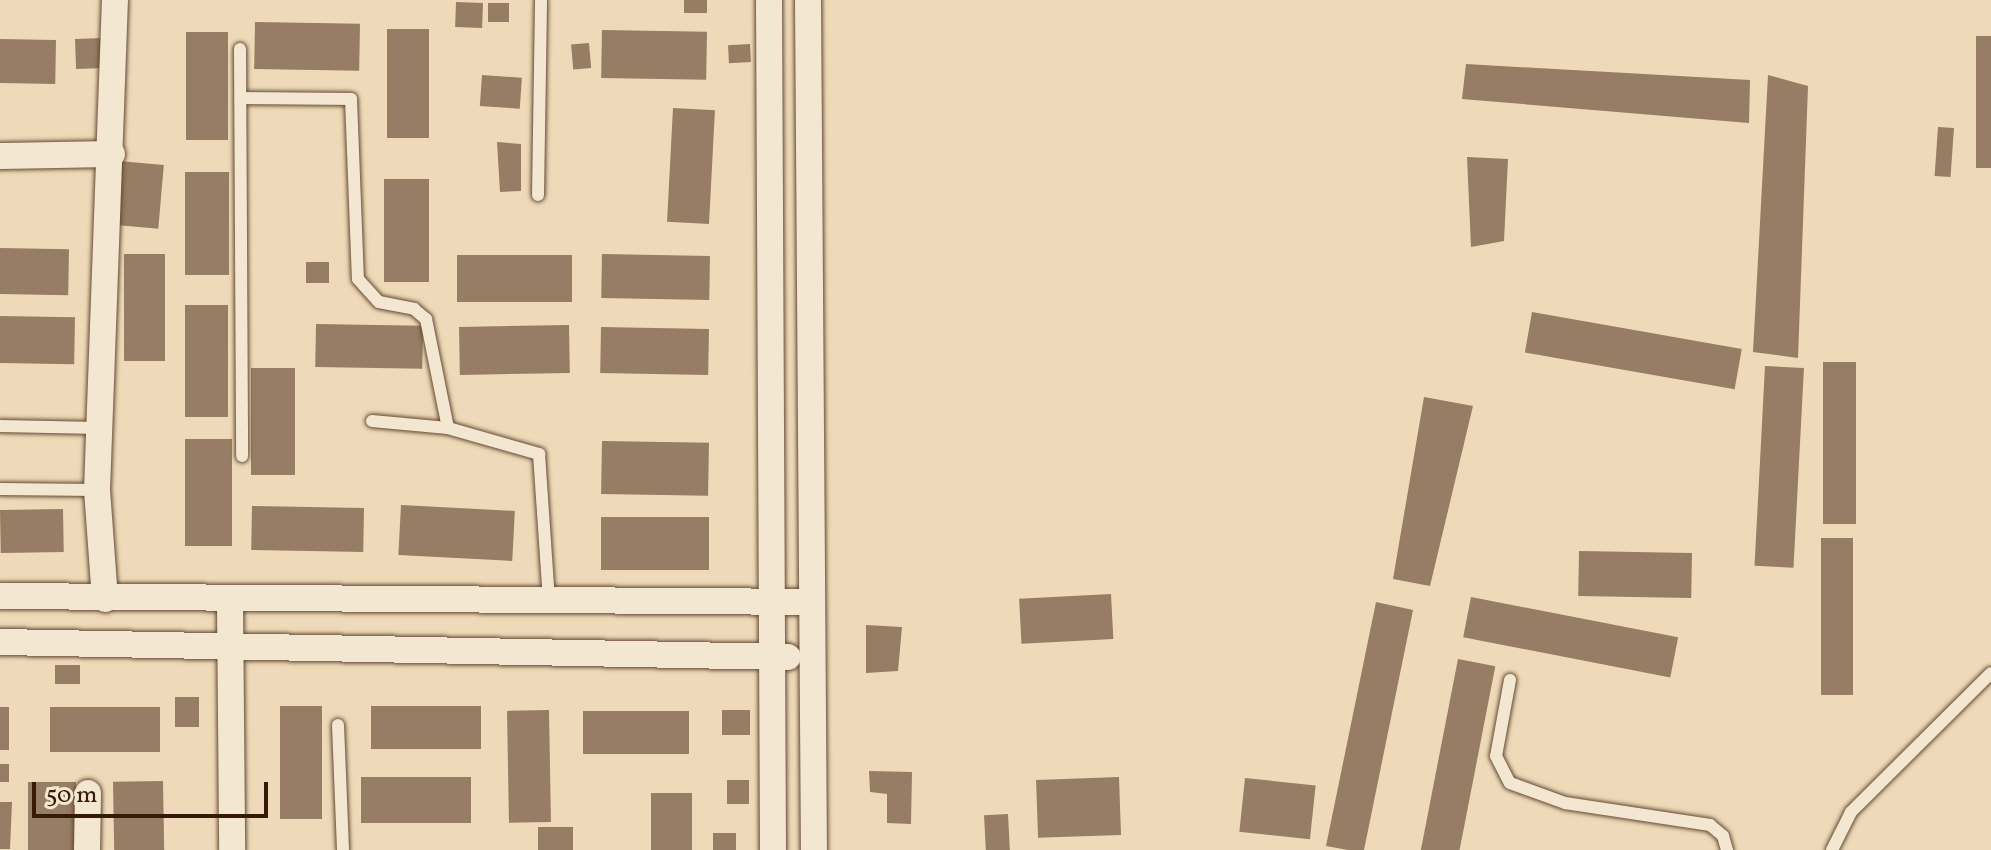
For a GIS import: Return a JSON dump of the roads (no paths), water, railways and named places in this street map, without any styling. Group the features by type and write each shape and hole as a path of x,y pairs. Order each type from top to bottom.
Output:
{"street":[{"path":"105,599 97,490 112,154 115,0"},
{"path":"769,0 773,850"},
{"path":"808,0 810,657 814,850"},
{"path":"0,156 112,154"},
{"path":"0,596 230,601 810,602"},
{"path":"230,601 232,850"},
{"path":"0,642 810,657"},
{"path":"87,850 88,793"}],"lane":[{"path":"538,195 541,0"},
{"path":"240,49 243,98 242,456"},
{"path":"243,98 351,99 358,279 379,302 414,309 426,319 448,428"},
{"path":"372,421 448,428 539,454 549,602"},
{"path":"0,426 99,428"},
{"path":"0,489 97,490"},
{"path":"1832,850 1851,812 1991,673"},
{"path":"1510,680 1496,756 1510,783 1565,803 1710,825 1723,836 1727,850"},
{"path":"338,725 343,850"}]}
